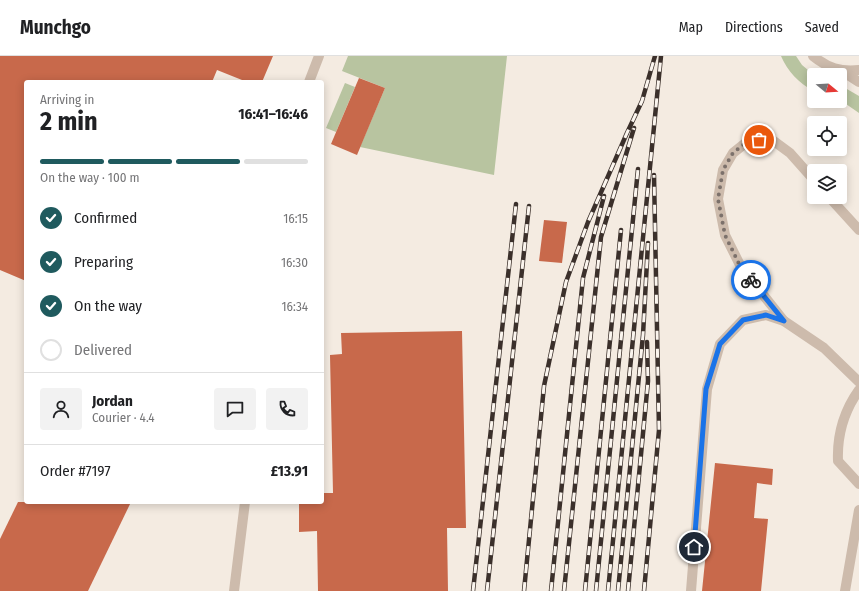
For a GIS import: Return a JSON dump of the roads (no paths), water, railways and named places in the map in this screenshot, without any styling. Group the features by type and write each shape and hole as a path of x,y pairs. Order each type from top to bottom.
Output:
{"street":[{"path":"310,80 319,56"},
{"path":"813,56 827,66 833,68"},
{"path":"847,71 859,70"},
{"path":"847,74 859,82"},
{"path":"784,321 740,266 725,235 718,199 723,170 733,153 748,141 771,139 790,153 807,172"},
{"path":"835,204 859,230"},
{"path":"691,591 706,389 720,344 743,320 766,315 784,321 824,348 857,378"},
{"path":"859,390 853,399 842,423 838,444 838,461 859,484"},
{"path":"234,591 245,504"},
{"path":"845,591 859,510"}],"railway":[{"path":"524,591 544,386 566,282 588,222 642,101 655,56"},
{"path":"608,591 661,56"},
{"path":"564,591 601,237 634,128"},
{"path":"596,591 638,169"},
{"path":"644,591 659,430 654,175"},
{"path":"551,591 583,278 604,196"},
{"path":"473,591 516,204"},
{"path":"487,591 529,206"},
{"path":"585,591 621,230"},
{"path":"618,591 643,335 648,243"},
{"path":"628,591 648,381 647,342"}]}
